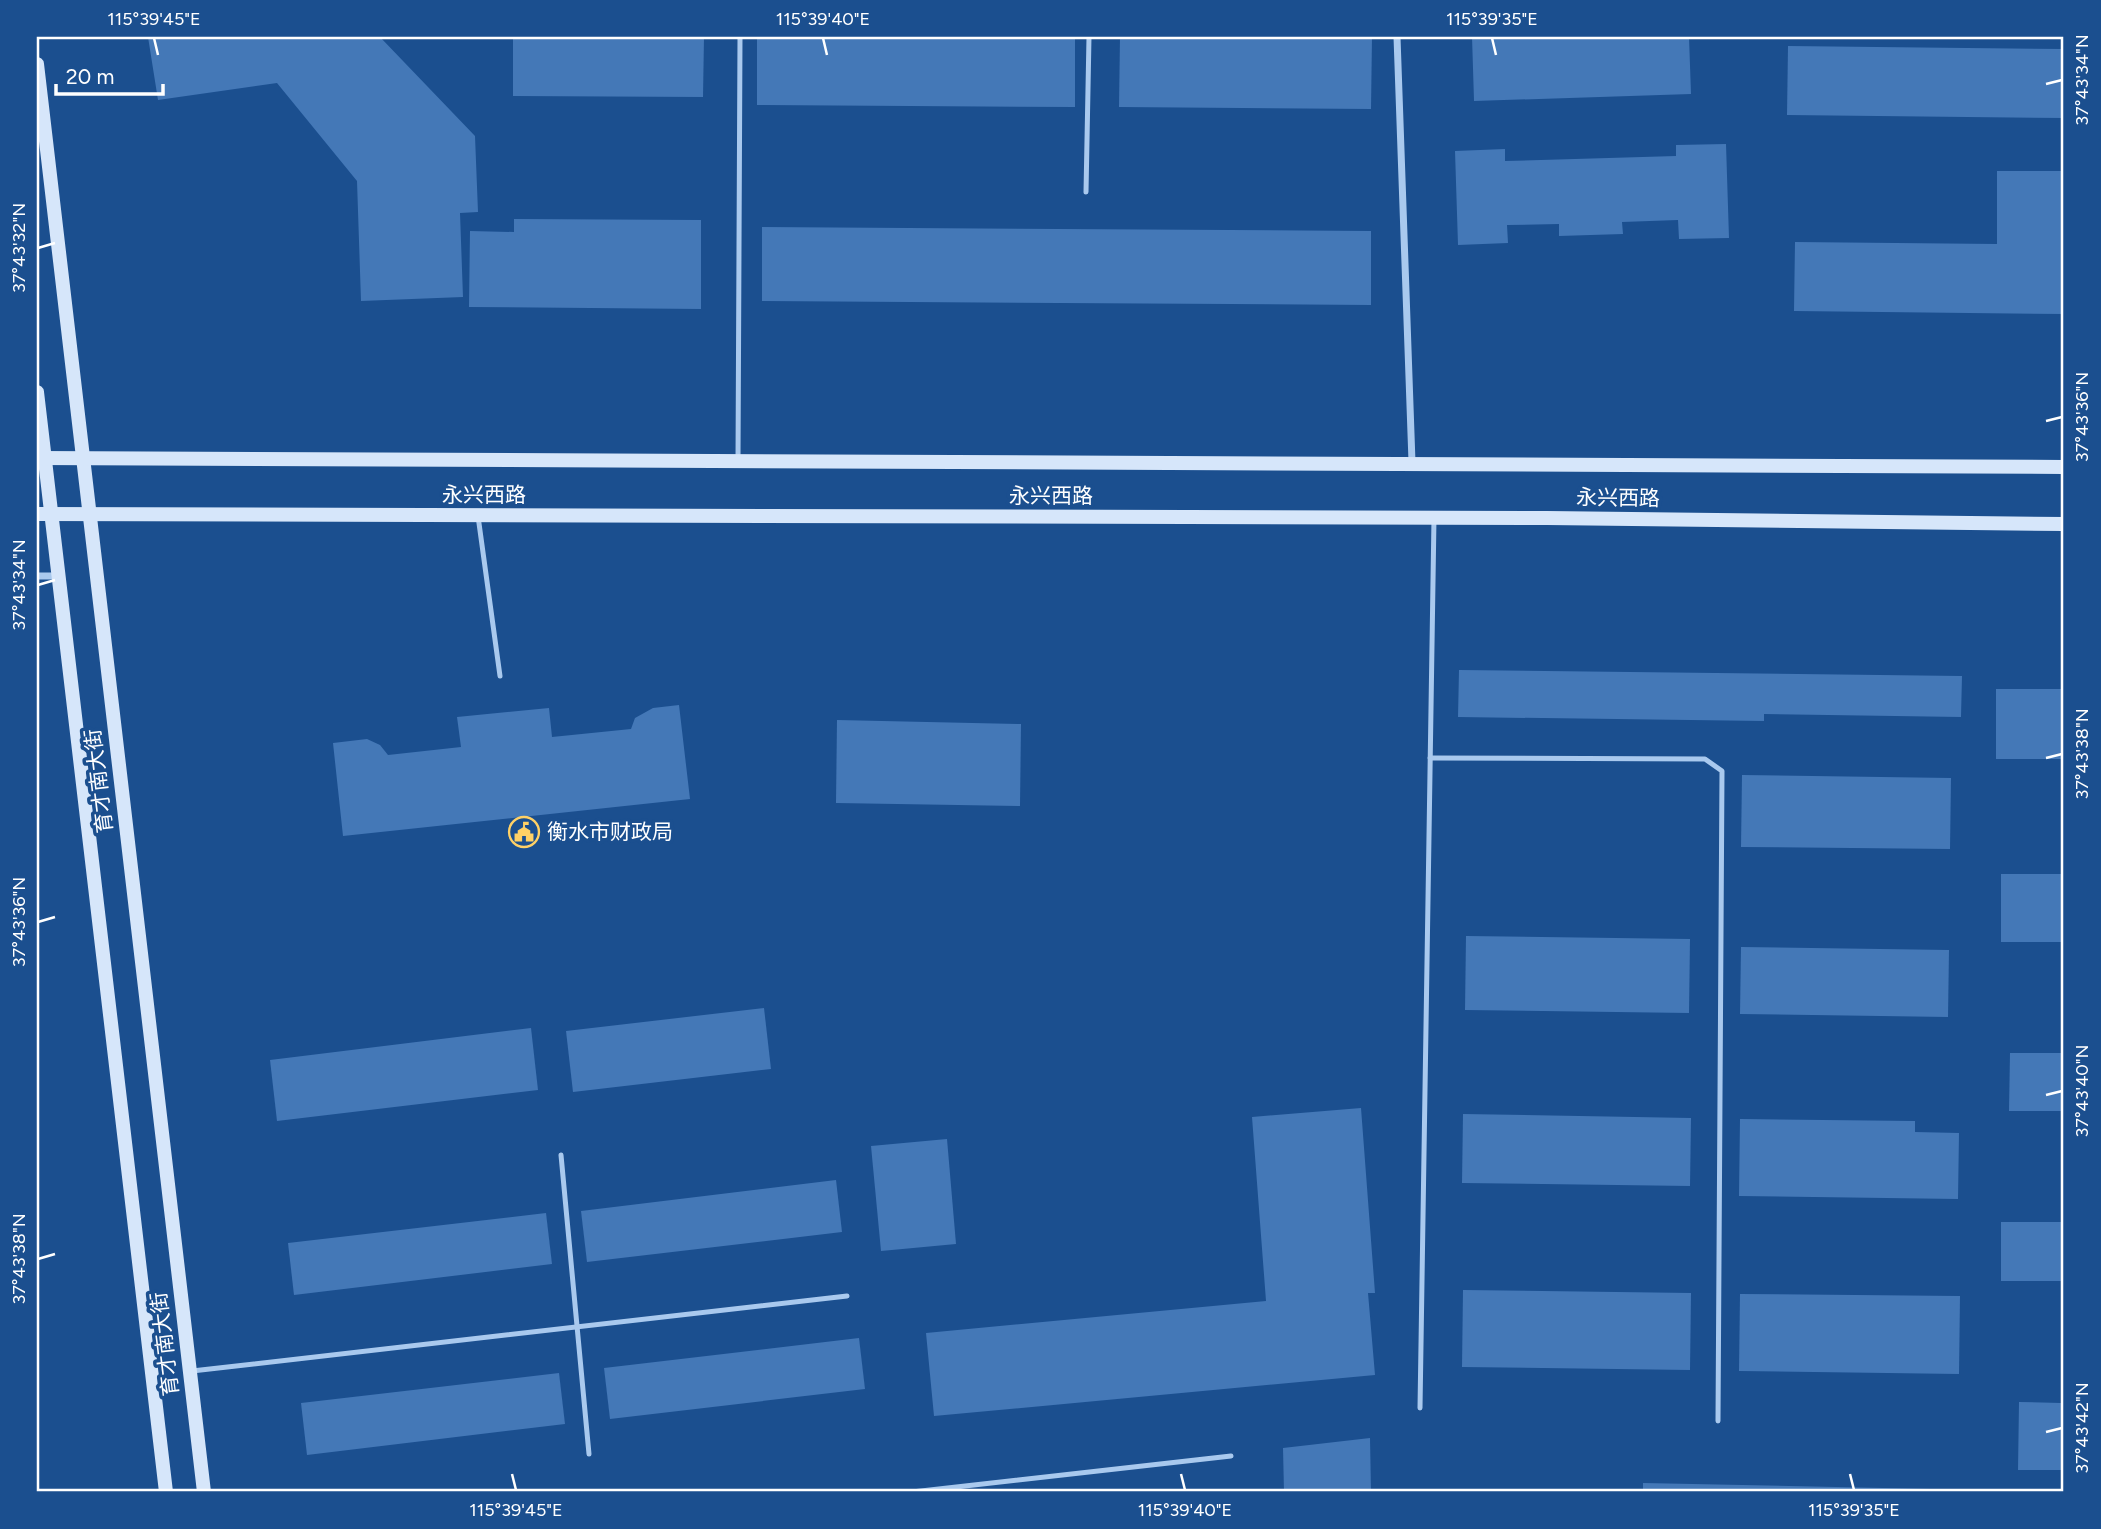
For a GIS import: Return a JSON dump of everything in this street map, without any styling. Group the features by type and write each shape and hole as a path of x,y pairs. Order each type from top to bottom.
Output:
{"main road":[{"name":"育才南大街","path":"37,64 204,1492"},
{"name":"育才南大街","path":"37,392 44,514 58,576 166,1492"},
{"name":"永兴西路","path":"41,457 2064,467"},
{"name":"永兴西路","path":"44,514 1434,518 2064,524"}],"street":[{"path":"1397,37 1412,462"},
{"path":"37,576 58,576"}],"lane":[{"path":"738,461 740,37"},
{"path":"1086,192 1088,37"},
{"path":"478,516 500,676"},
{"path":"1420,1408 1434,518"},
{"path":"1430,758 1705,759 1722,771 1718,1421"},
{"path":"561,1155 589,1454"},
{"path":"190,1371 847,1296"},
{"path":"912,1492 1231,1456"}],"building":[{"path":"148,37 380,37 475,136 478,212 460,213 463,297 361,301 357,181 277,83 158,100"},
{"path":"513,37 704,37 703,97 513,96"},
{"path":"757,37 1075,37 1075,107 757,105"},
{"path":"1120,37 1372,37 1371,109 1119,107"},
{"path":"1472,37 1689,37 1691,94 1474,101"},
{"path":"1788,46 2064,49 2064,118 1787,115"},
{"path":"1726,144 1729,238 1679,239 1678,220 1622,222 1623,234 1559,236 1559,224 1507,225 1508,243 1458,245 1455,151 1505,149 1505,161 1676,156 1676,145"},
{"path":"1997,171 2064,171 2064,314 1794,311 1795,242 1997,244"},
{"path":"514,219 701,220 701,309 469,307 470,231 514,232"},
{"path":"762,227 1371,231 1371,305 762,301"},
{"path":"1459,670 1962,676 1961,717 1764,714 1764,721 1458,717"},
{"path":"1996,689 2064,689 2064,759 1996,759"},
{"path":"679,705 690,799 343,836 333,743 367,739 380,745 388,755 461,747 457,717 549,708 552,737 631,729 635,718 653,708"},
{"path":"837,720 1021,724 1020,806 836,803"},
{"path":"1742,775 1951,778 1950,849 1741,847"},
{"path":"2001,874 2064,874 2064,942 2001,942"},
{"path":"1466,936 1690,939 1689,1013 1465,1010"},
{"path":"1741,947 1949,950 1948,1017 1740,1014"},
{"path":"764,1008 771,1069 573,1092 566,1031"},
{"path":"531,1028 538,1090 277,1121 270,1060"},
{"path":"2010,1053 2064,1053 2064,1111 2009,1111"},
{"path":"1361,1108 1375,1293 1368,1293 1375,1375 934,1416 926,1333 1266,1301 1252,1117"},
{"path":"1463,1114 1691,1118 1690,1186 1462,1183"},
{"path":"1740,1119 1915,1121 1915,1132 1959,1133 1958,1199 1739,1196"},
{"path":"947,1139 956,1244 881,1251 871,1146"},
{"path":"836,1180 842,1232 587,1262 581,1211"},
{"path":"546,1213 552,1264 294,1295 288,1243"},
{"path":"2001,1222 2064,1222 2064,1281 2001,1281"},
{"path":"1463,1290 1691,1293 1690,1370 1462,1367"},
{"path":"1740,1294 1960,1296 1959,1374 1739,1371"},
{"path":"859,1338 865,1389 610,1419 604,1368"},
{"path":"559,1373 565,1424 307,1455 301,1403"},
{"path":"2019,1402 2061,1403 2061,1414 2064,1414 2064,1470 2018,1470"},
{"path":"1370,1438 1371,1492 1284,1492 1283,1448"},
{"path":"1643,1483 1977,1490 1977,1492 1643,1492"}],"place":[{"name":"衡水市财政局","path":"524,832"}]}
